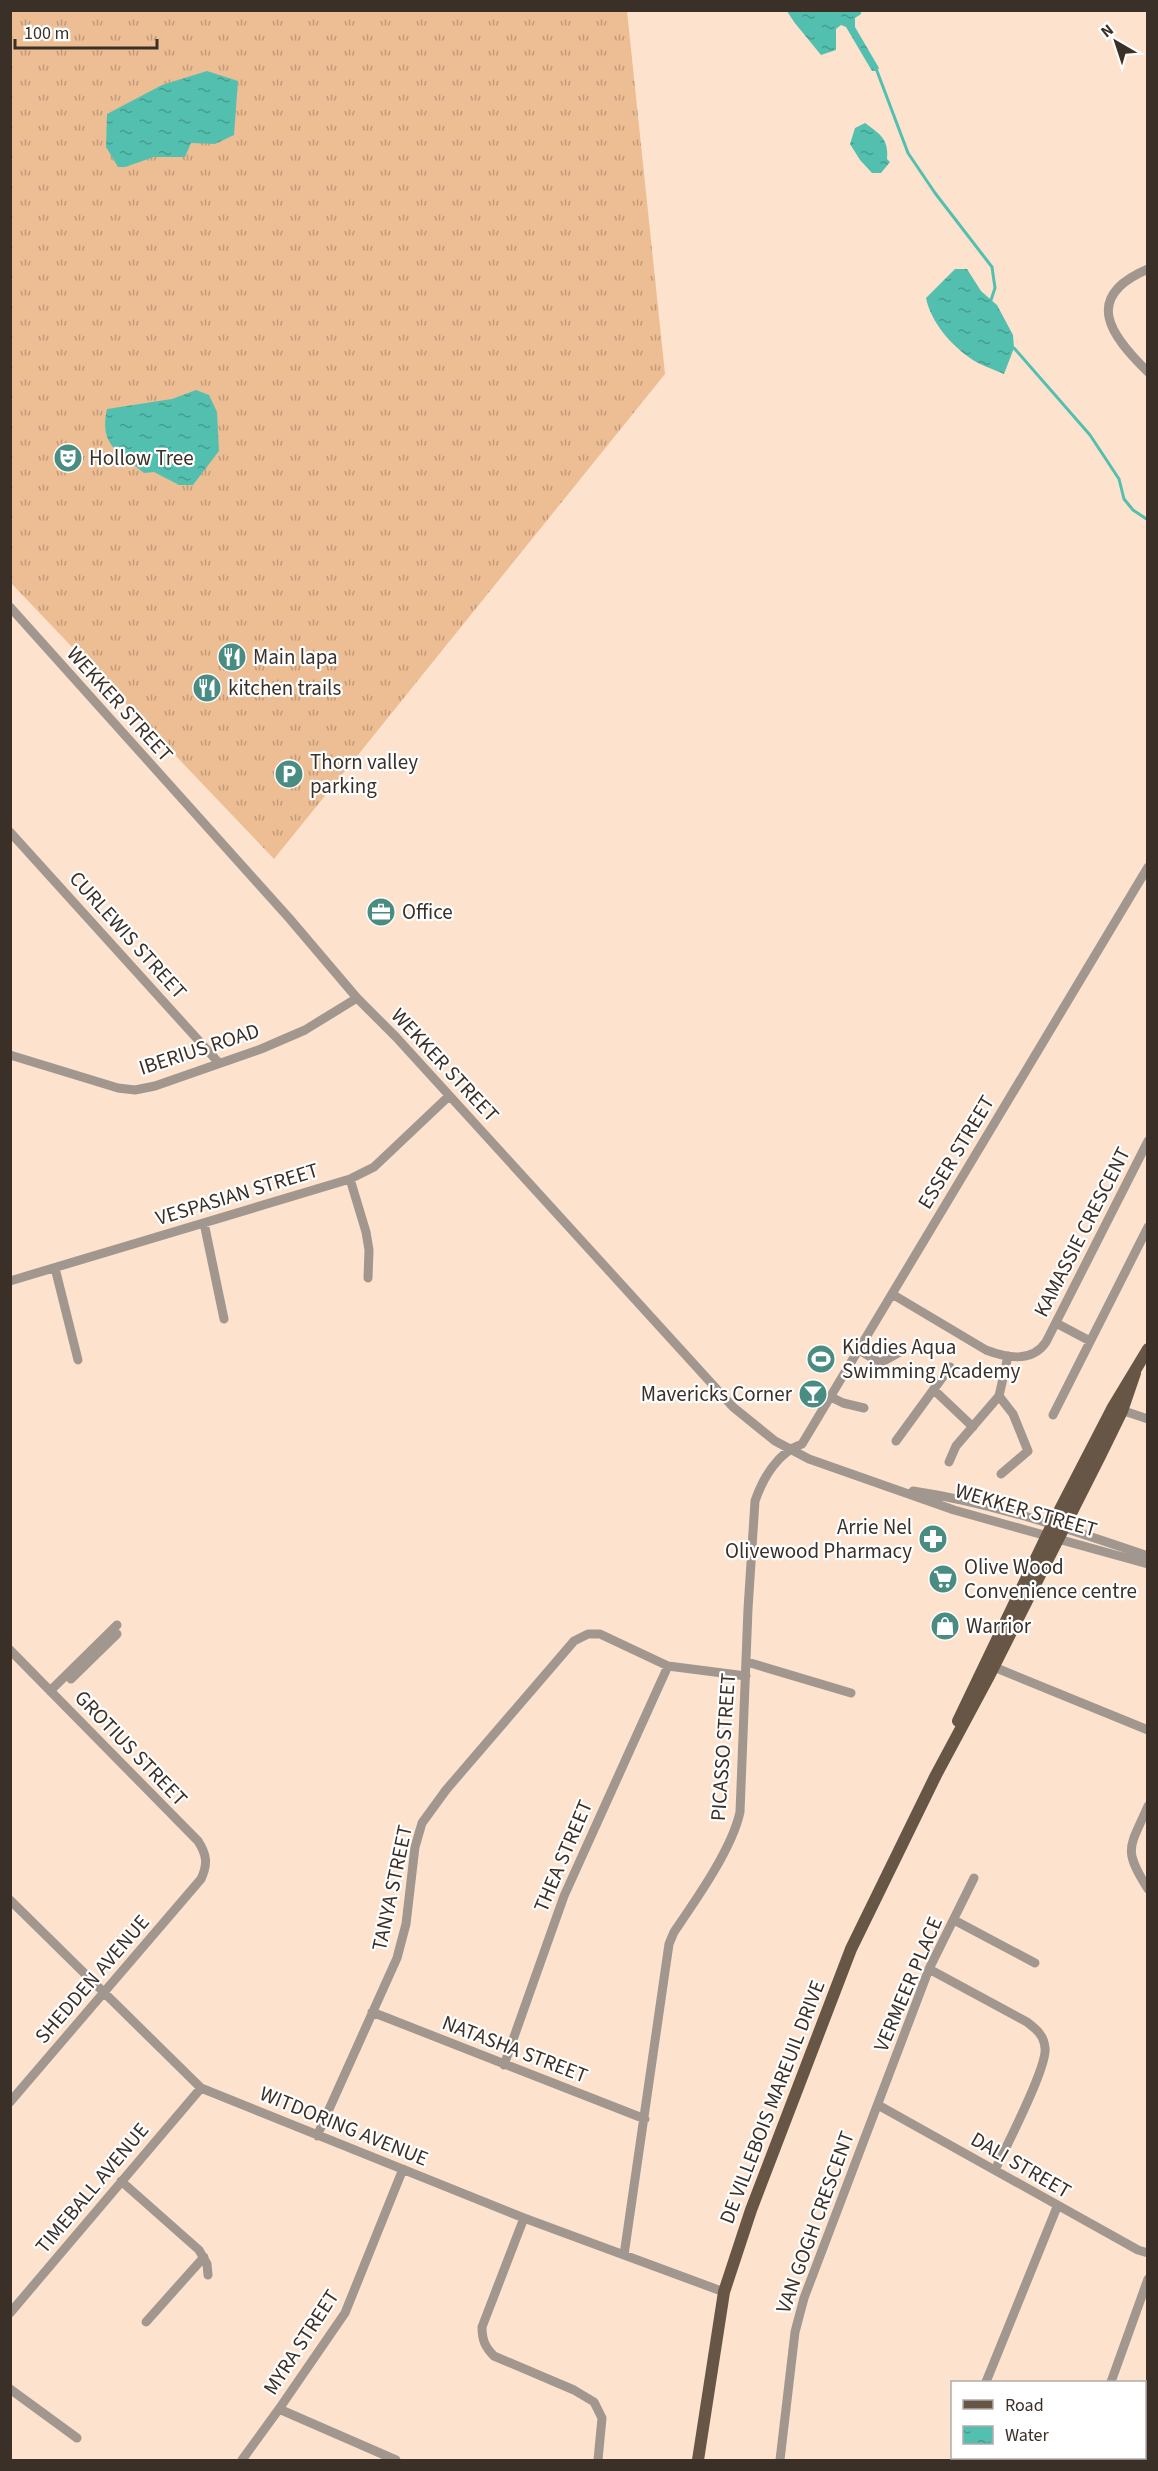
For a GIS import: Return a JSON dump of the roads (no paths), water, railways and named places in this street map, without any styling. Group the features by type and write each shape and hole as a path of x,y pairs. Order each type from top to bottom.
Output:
{"main road":[{"name":"DE VILLEBOIS MAREUIL DRIVE","path":"698,2460 724,2292 751,2210 851,1949 989,1665 1148,1349"}],"street":[{"path":"1148,269 1120,284 1114,292 1108,310 1116,336 1148,372"},
{"name":"WEKKER STREET","path":"10,607 289,918 357,998 733,1407 768,1436 826,1465 896,1488 948,1496 1148,1564"},
{"name":"CURLEWIS STREET","path":"10,832 219,1063"},
{"name":"ESSER STREET","path":"790,1449 802,1444 831,1397 1148,867"},
{"name":"IBERIUS ROAD","path":"10,1055 118,1088 135,1090 173,1081 261,1049 306,1030 357,998"},
{"name":"VESPASIAN STREET","path":"10,1281 350,1179 374,1167 449,1096"},
{"name":"KAMASSIE CRESCENT","path":"892,1294 986,1350 1008,1356 1027,1357 1036,1353 1046,1342 1148,1141"},
{"path":"350,1179 366,1232 369,1250 368,1278"},
{"path":"204,1223 224,1319"},
{"path":"1053,1415 1148,1227"},
{"path":"55,1268 78,1360"},
{"path":"1056,1323 1090,1341"},
{"path":"859,1350 880,1363 900,1352"},
{"path":"949,1462 956,1446 999,1396 1008,1356"},
{"path":"896,1442 950,1367"},
{"path":"934,1390 973,1427"},
{"path":"999,1396 1013,1414 1029,1451 1001,1474"},
{"path":"831,1397 843,1403 864,1408"},
{"path":"1118,1409 1148,1419"},
{"name":"PICASSO STREET","path":"624,2255 669,1944 674,1932 726,1850 738,1822 755,1501 766,1477 780,1457 790,1449"},
{"name":"WEKKER STREET","path":"1055,1532 1148,1556"},
{"path":"52,1693 117,1629"},
{"name":"TANYA STREET","path":"317,2136 397,1958 406,1924 415,1847 422,1823 446,1790 569,1647 582,1636 600,1634 668,1666"},
{"name":"GROTIUS STREET","path":"10,1650 198,1841 205,1851 207,1862 201,1879"},
{"path":"747,1662 851,1693"},
{"path":"989,1665 1148,1730"},
{"path":"668,1666 746,1676"},
{"name":"THEA STREET","path":"504,2065 564,1896 668,1666"},
{"path":"1148,1806 1133,1840 1130,1853 1133,1865 1148,1889"},
{"name":"VERMEER PLACE","path":"878,2105 929,1969 974,1878"},
{"name":"SHEDDEN AVENUE","path":"10,2102 201,1879"},
{"name":"WITDORING AVENUE","path":"10,1900 201,2088 524,2218 724,2292"},
{"path":"954,1920 1035,1963"},
{"path":"929,1969 1027,2022 1038,2031 1045,2044 1046,2051 1038,2075 995,2170"},
{"name":"NATASHA STREET","path":"372,2012 645,2119"},
{"name":"TIMEBALL AVENUE","path":"10,2313 201,2088"},
{"name":"DALI STREET","path":"878,2105 1058,2207 1138,2250 1148,2253"},
{"name":"VAN GOGH CRESCENT","path":"780,2460 795,2332 804,2298 878,2105"},
{"name":"MYRA STREET","path":"242,2460 349,2305 403,2169"},
{"path":"121,2181 199,2250 204,2257 208,2275"},
{"path":"986,2381 1058,2207"},
{"path":"524,2218 482,2327 482,2337 488,2350 494,2356 574,2390 594,2402 602,2418 598,2460"},
{"path":"146,2322 204,2257"},
{"path":"1111,2381 1148,2279"},
{"path":"10,2389 77,2438"},
{"path":"279,2409 396,2460"}],"water":[{"path":"787,11 861,11 861,14 855,18 855,27 879,68 877,71 872,71 846,27 841,25 836,29 836,50 821,55"},
{"path":"207,71 238,81 234,135 215,144 191,143 185,157 154,157 125,167 118,167 106,147 107,114 162,85"},
{"path":"865,123 879,134 887,146 887,159 890,162 881,173 872,173 850,144 855,128"},
{"path":"955,269 967,269 981,291 997,305 1013,335 1014,348 1004,374 978,363 963,352 942,332 932,316 926,298"},
{"path":"196,390 209,395 217,412 219,451 193,485 179,485 154,472 144,473 119,453 108,440 105,421 107,409 172,399"}],"waterway":[{"path":"877,71 908,153 935,193 992,267 995,288 991,300"},
{"path":"1014,348 1090,435 1119,479 1124,499 1133,510 1148,520"}],"place":[{"name":"Hollow Tree","path":"68,458"},
{"name":"Main lapa","path":"232,657"},
{"name":"kitchen trails","path":"207,688"},
{"name":"Thorn valley parking","path":"289,774"},
{"name":"Office","path":"381,912"},
{"name":"Kiddies Aqua Swimming Academy","path":"821,1359"},
{"name":"Mavericks Corner","path":"813,1394"},
{"name":"Arrie Nel Olivewood Pharmacy","path":"933,1539"},
{"name":"Olive Wood Convenience centre","path":"943,1579"},
{"name":"Warrior","path":"945,1626"}]}
